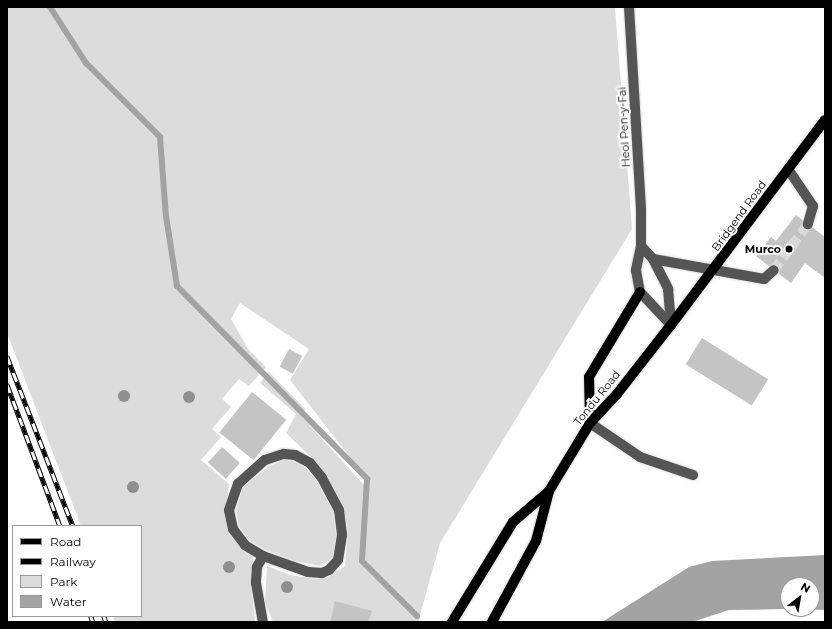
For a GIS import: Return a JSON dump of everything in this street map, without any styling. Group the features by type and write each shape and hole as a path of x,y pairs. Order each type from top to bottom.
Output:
{"main road":[{"name":"Bridgend Road","path":"671,325 825,120"},
{"path":"590,423 589,377 640,292"},
{"name":"Tondu Road","path":"492,622 536,541 549,492 590,423 617,394 671,325"},
{"name":"Tondu Road","path":"452,622 513,522 549,492"}],"street":[{"name":"Heol Pen-y-Fai","path":"628,7 641,246 636,270 640,292"},
{"path":"788,169 814,206 808,224"},
{"path":"641,246 654,259 668,289 671,325"},
{"path":"654,259 713,271 764,279 774,270"},
{"path":"640,292 671,325"},
{"path":"590,423 640,457 694,475"},
{"path":"284,454 295,455 310,463 316,470 339,510 342,535 338,560 329,570 315,573 263,556 245,545 233,529 229,510 233,493 244,476 265,460 284,454"},
{"path":"263,556 257,567 256,583 263,622"}],"green space":[{"path":"7,7 615,7 632,229 440,543 418,622 273,622 265,602 267,566 290,575 315,579 328,577 345,566 348,532 344,509 326,475 313,459 286,433 296,414 260,383 269,372 305,409 303,418 364,485 367,479 290,380 309,349 240,303 231,319 248,349 266,367 249,386 239,379 222,399 231,407 212,429 221,437 201,460 229,484 225,517 231,534 253,555 251,584 255,622 115,622 113,617 142,617 142,525 81,525 7,333"},
{"path":"285,460 293,461 306,468 317,481 333,512 336,535 333,557 321,566 295,561 266,550 249,540 239,526 236,511 243,487 269,466"}],"water":[{"path":"825,555 825,610 820,610 820,577 780,577 780,609 729,610 692,622 602,622 689,567 712,561"}],"building":[{"name":"Murco","path":"796,215 825,237 825,278 805,263 791,283 756,256 771,237 776,241"},
{"path":"702,338 768,379 752,406 686,364"},
{"path":"289,349 302,356 293,374 280,367"},
{"path":"252,392 286,420 253,460 219,432"},
{"path":"222,447 240,463 226,479 208,463"},
{"path":"335,601 372,611 368,622 330,622"}],"waterway":[{"path":"50,7 86,63 160,137 166,216 177,286 367,479 362,561 417,616"}],"tunnel":[{"path":"774,270 808,224"}],"railway":[{"path":"7,356 73,525"},
{"path":"7,384 60,525"},
{"path":"91,617 93,622"},
{"path":"104,617 106,622"}],"place":[{"name":"Murco","path":"789,249"}]}
